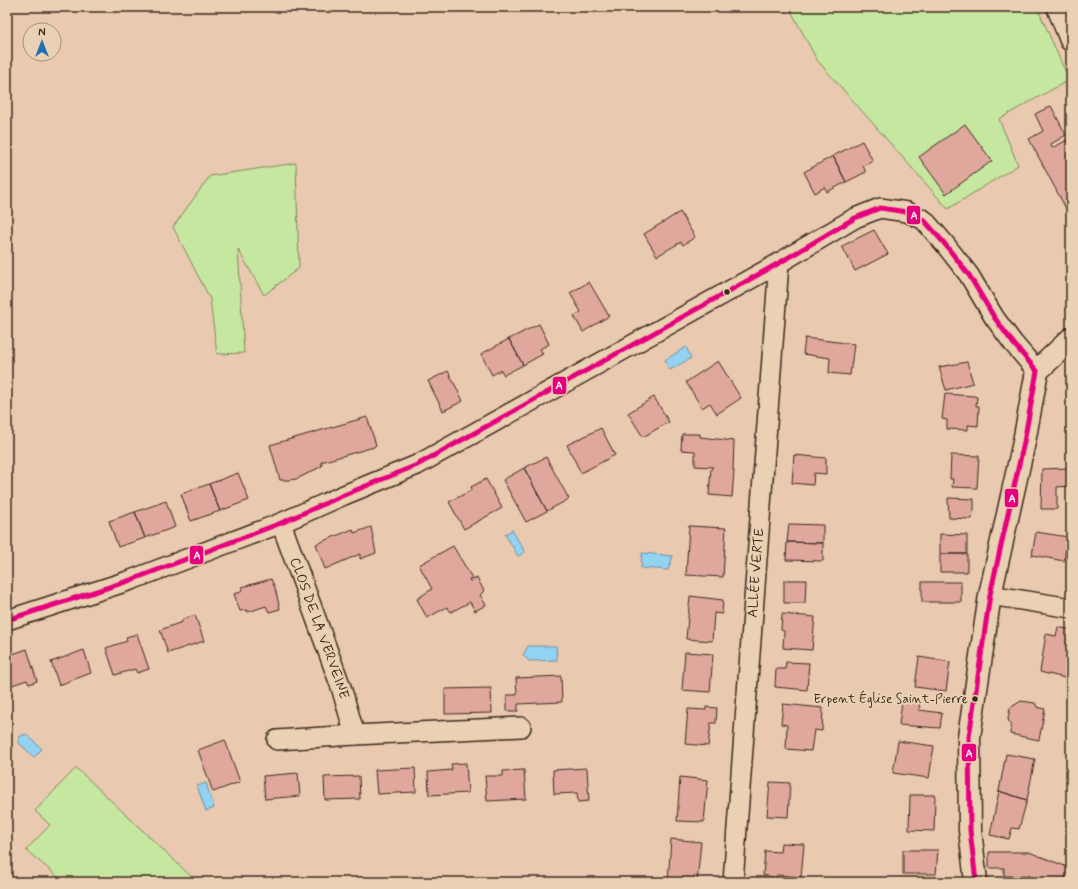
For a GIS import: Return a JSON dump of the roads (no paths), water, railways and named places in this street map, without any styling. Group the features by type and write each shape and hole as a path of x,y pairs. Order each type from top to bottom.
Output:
{"street":[{"path":"1058,7 1071,40"},
{"path":"7,620 131,580 281,523 417,465 779,263 855,218 880,208 907,212 924,220 969,275 994,317 1013,343 1037,371"},
{"name":"ALLÉE VERTE","path":"733,882 779,263"},
{"path":"976,882 970,830 969,737 990,595 1024,442 1037,371 1071,339"},
{"name":"CLOS DE LA VERVEINE","path":"281,523 341,687 354,735"},
{"path":"990,595 1071,608"},
{"path":"278,740 521,727"}],"water":[{"path":"686,347 691,358 670,370 665,360"},
{"path":"512,530 525,552 518,556 505,534"},
{"path":"642,553 673,556 668,570 641,568"},
{"path":"528,646 556,646 557,660 529,661 523,655"},
{"path":"26,734 42,749 34,757 19,743 19,737"},
{"path":"206,783 214,808 206,811 197,786"}],"place":[{"name":"Erpent Église Saint-Pierre","path":"975,699"}]}
